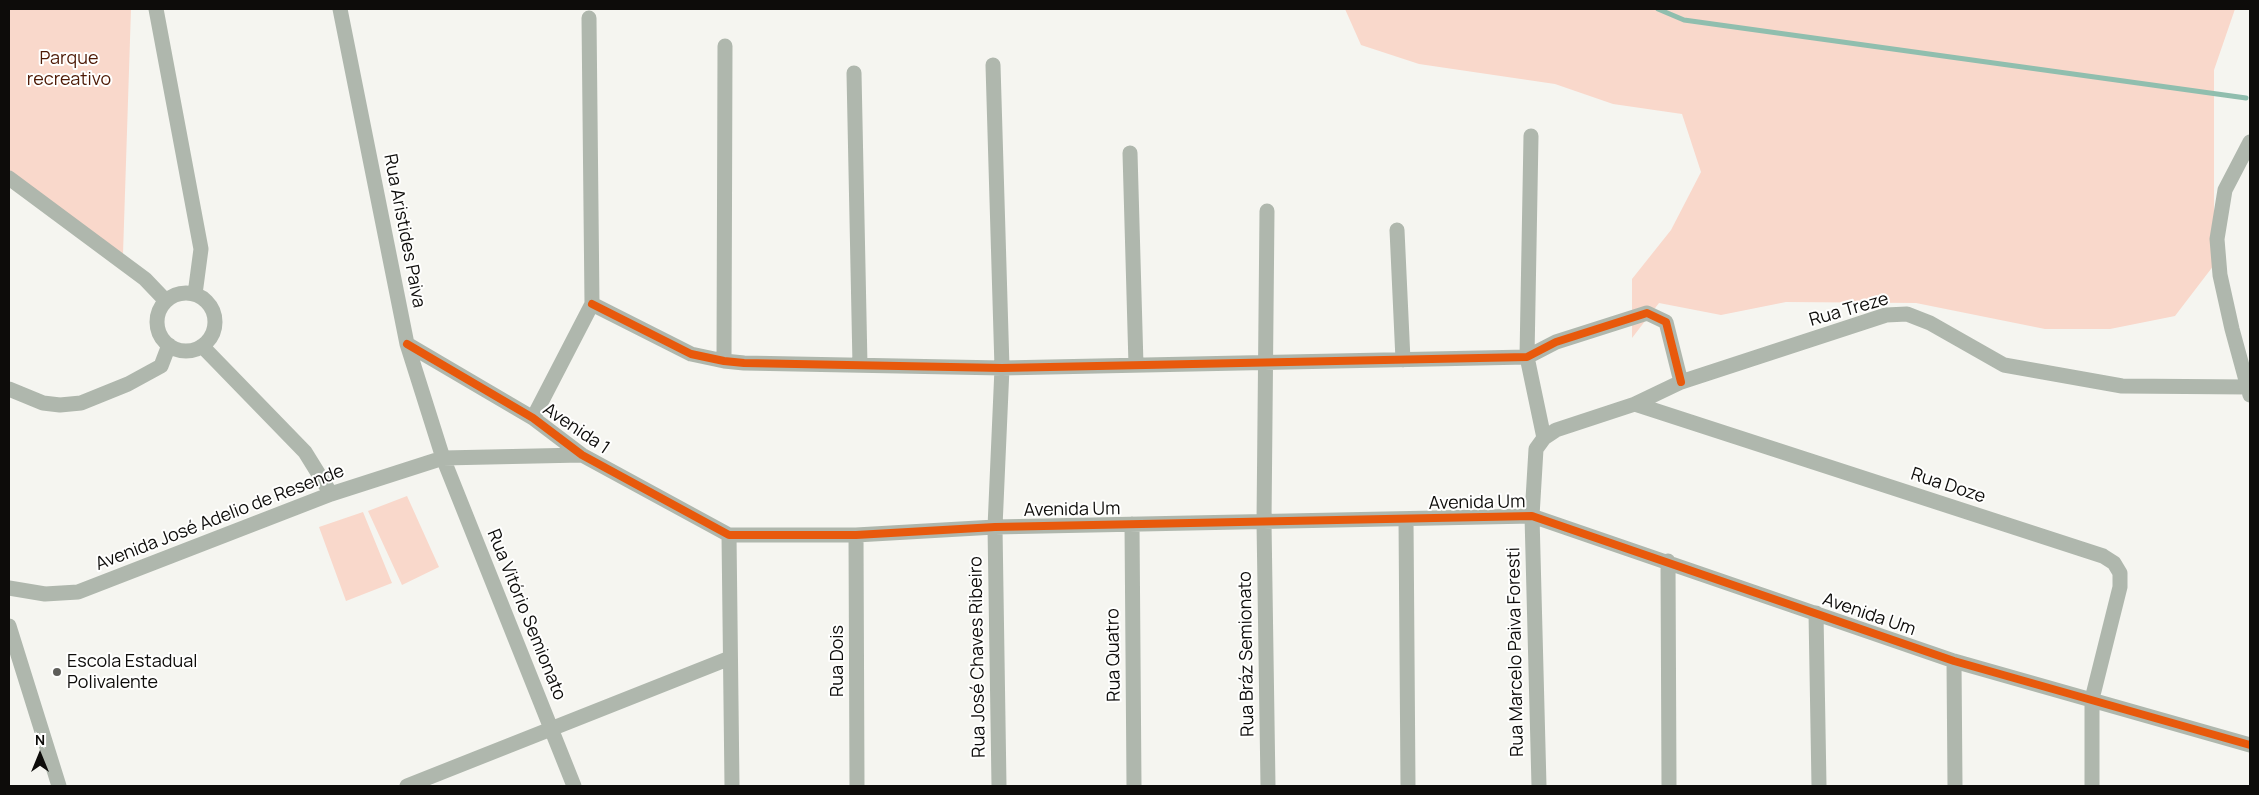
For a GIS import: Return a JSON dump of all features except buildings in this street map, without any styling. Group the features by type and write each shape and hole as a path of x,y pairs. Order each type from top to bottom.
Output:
{"street":[{"path":"156,9 201,249 195,294"},
{"name":"Rua Aristides Paiva","path":"340,9 408,344 443,458"},
{"path":"533,418 592,304 589,18"},
{"path":"724,46 724,361"},
{"name":"Rua José Chaves Ribeiro","path":"994,65 1002,368 995,527 999,786"},
{"path":"854,73 860,365"},
{"path":"1531,136 1527,357 1544,438 1536,449 1532,516"},
{"path":"2249,391 2220,275 2217,238 2225,190 2250,142"},
{"path":"1130,153 1136,365"},
{"path":"9,178 145,280 166,301"},
{"name":"Rua Bráz Semionato","path":"1267,211 1264,522 1268,786"},
{"path":"1397,230 1403,360"},
{"path":"180,294 195,294 209,304 215,318 212,334 202,346 186,350 169,345 159,332 157,324 161,308 166,301 180,294"},
{"path":"592,304 691,354 724,361 1002,368 1527,357 1556,342 1647,313 1666,322 1681,382"},
{"name":"Rua Treze","path":"1544,438 1556,430 1635,404 1681,382 1886,315 1907,314 1930,323 2004,365 2122,386 2249,391"},
{"name":"Avenida 1","path":"408,344 533,418 582,455 729,535"},
{"path":"10,394 43,403 60,405 81,403 128,384 161,366 169,345"},
{"path":"202,346 305,452 331,494"},
{"name":"Rua Doze","path":"1635,404 2103,556 2114,563 2120,573 2120,587 2092,699"},
{"name":"Avenida José Adelio de Resende","path":"9,588 45,594 78,592 331,494 443,458 582,455"},
{"name":"Rua Vitório Semionato","path":"443,458 574,786"},
{"name":"Avenida Um","path":"729,535 856,535 995,527 1532,516 1954,661 2250,745"},
{"name":"Rua Marcelo Paiva Foresti","path":"1532,516 1539,786"},
{"path":"1406,520 1408,786"},
{"name":"Rua Quatro","path":"1132,524 1134,786"},
{"path":"729,535 732,786"},
{"name":"Rua Dois","path":"856,535 857,786"},
{"path":"1668,562 1670,786"},
{"path":"1816,613 1819,786"},
{"path":"9,626 59,786"},
{"path":"407,786 730,658"},
{"path":"1954,661 1955,786"},
{"path":"2092,699 2092,786"}],"green space":[{"name":"Parque recreativo","path":"131,9 123,254 9,171 9,10"},
{"path":"1345,9 2235,9 2214,70 2214,265 2175,316 2110,329 2045,329 1916,303 1786,302 1721,315 1659,303 1632,338 1632,279 1671,230 1701,172 1682,114 1613,104 1555,84 1419,64 1361,45"},
{"path":"407,496 439,567 402,585 368,511"},
{"path":"363,512 392,583 346,601 319,527"}],"waterway":[{"path":"1658,9 1684,20 2246,98"}],"cycle path":[{"path":"592,304 691,354 724,361 1002,368 1527,357 1556,342 1647,313 1666,322 1681,382"},
{"path":"407,344 533,418 582,455 729,535 856,535 995,527 1532,516 1954,661 2250,745"}],"place":[{"name":"Escola Estadual Polivalente","path":"57,672"}]}
